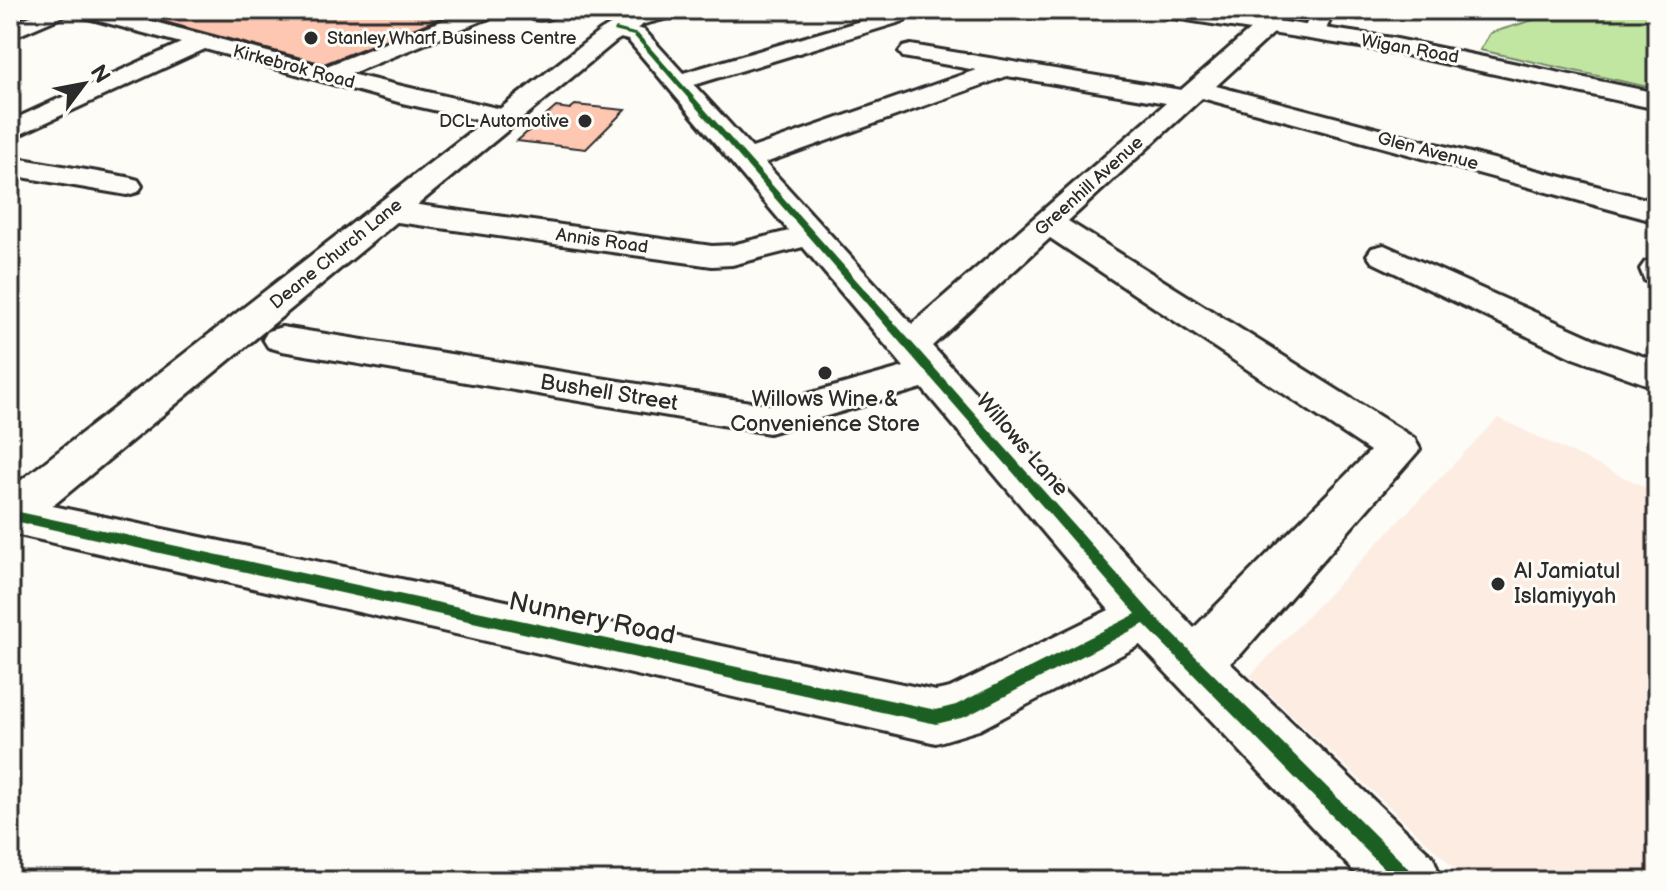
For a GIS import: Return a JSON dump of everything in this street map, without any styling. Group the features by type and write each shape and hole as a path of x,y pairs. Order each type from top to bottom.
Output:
{"street":[{"path":"10,32 65,10"},
{"name":"Kirkebrok Road","path":"85,10 478,115 505,118"},
{"path":"325,75 488,10"},
{"name":"Deane Church Lane","path":"10,515 616,30 636,19 671,10"},
{"name":"Wigan Road","path":"1161,10 1314,32 1483,62 1657,101"},
{"path":"1314,32 1323,10"},
{"path":"678,82 896,16"},
{"name":"Greenhill Avenue","path":"920,359 1048,222 1269,25"},
{"name":"Willows Lane","path":"616,30 636,35 1146,616 1409,881"},
{"path":"10,131 202,42"},
{"name":"Glen Avenue","path":"911,52 1193,94 1657,212"},
{"path":"746,160 1004,68"},
{"path":"10,166 127,186"},
{"name":"Annis Road","path":"390,211 712,256 732,255 812,235"},
{"path":"1048,222 1398,449 1222,638 1189,662"},
{"path":"1384,255 1416,279 1587,350 1657,375"},
{"name":"Bushell Street","path":"282,339 769,419 920,359"},
{"name":"Nunnery Road","path":"10,515 936,717 959,712 1146,616"}],"shaded area":[{"name":"Al Jamiatul Islamiyyah","path":"1498,418 1657,493 1657,881 1468,881 1250,676"}],"green space":[{"path":"1566,10 1657,10 1657,89 1480,50 1490,33"}],"building":[{"name":"Stanley Wharf Business Centre","path":"162,10 461,10 324,64 161,21"},
{"name":"DCL Automotive","path":"575,105 625,110 586,149 517,141 556,107 570,109"}],"cycle path":[{"path":"616,30 636,35 1146,616 1409,881"},
{"path":"10,515 936,717 959,712 1146,616"}],"place":[{"name":"Stanley Wharf Business Centre","path":"311,38"},
{"name":"DCL Automotive","path":"585,121"},
{"name":"Willows Wine & Convenience Store","path":"825,373"},
{"name":"Al Jamiatul Islamiyyah","path":"1498,584"}]}
